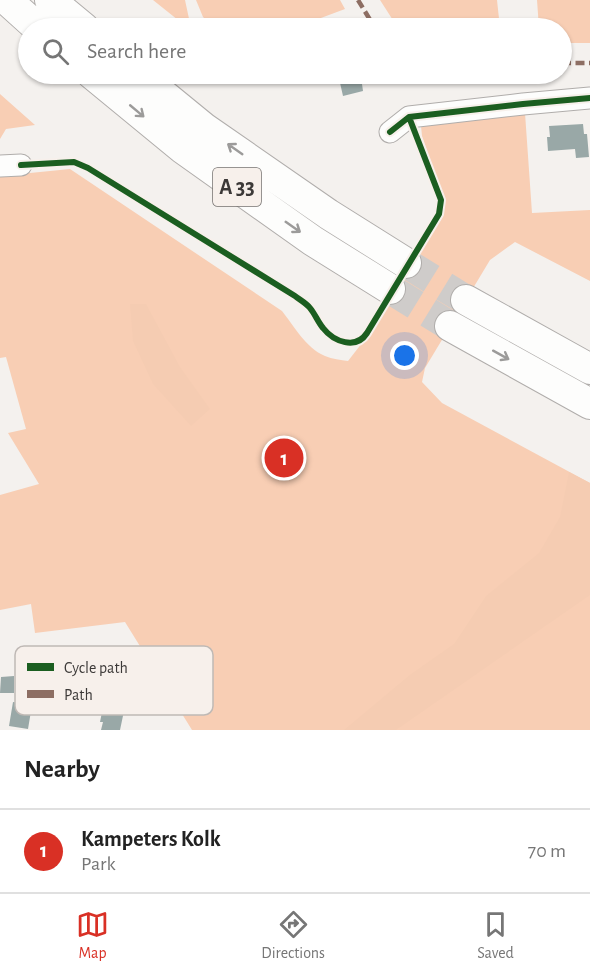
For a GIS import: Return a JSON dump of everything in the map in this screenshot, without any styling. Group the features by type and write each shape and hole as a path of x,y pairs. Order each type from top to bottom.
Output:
{"highway":[{"path":"7,0 27,18"},
{"path":"50,0 72,18"},
{"name":"A 33","path":"104,84 182,148 313,241 390,289"},
{"name":"A 33","path":"150,84 204,128 406,263"},
{"path":"466,300 590,369"},
{"path":"450,326 590,404"}],"street":[{"path":"390,132 409,117 590,98"}],"shaded area":[{"path":"153,0 185,0 189,18 176,18"},
{"path":"196,0 340,0 345,9 321,18 203,17"},
{"path":"380,0 497,0 499,18 392,18"},
{"path":"537,0 590,0 590,43 572,43 572,18 538,18"},
{"path":"0,94 35,125 6,129 0,139"},
{"path":"525,113 532,213 590,210 590,281 515,242 490,260 425,368 422,382 442,403 590,483 590,730 192,730 183,715 213,715 213,646 140,646 125,622 35,633 31,604 0,610 0,495 39,484 8,433 26,429 6,357 0,358 0,176 70,169 282,311 312,348 325,356 348,361 369,334 364,331 430,224 436,227 442,218 444,200 422,136 421,126"},
{"path":"130,304 146,304 180,367 210,409 191,426 153,384 133,341"},
{"path":"569,472 590,483 590,595 396,730 344,730 411,674 454,644 486,596 539,553 560,517"}],"building":[{"path":"340,84 362,84 363,91 343,96"},
{"path":"583,124 584,134 587,134 589,157 576,158 575,149 548,151 549,126"},
{"path":"14,676 14,693 0,693 1,677"},
{"path":"13,702 15,702 15,715 30,715 28,729 9,726"},
{"path":"101,715 123,715 120,730 101,730 103,722 100,722"}],"tunnel":[{"path":"406,263 466,300"},
{"path":"390,289 450,326"}],"marked path":[{"path":"358,0 369,18"},
{"path":"572,63 590,63"}],"cycle path":[{"path":"390,132 409,117 590,98"},
{"path":"21,165 74,162 88,168 295,296 310,308 328,333 339,340 351,343 367,333 439,214 441,200 409,117"}],"place":[{"name":"Kampeters Kolk","path":"284,458"}]}
